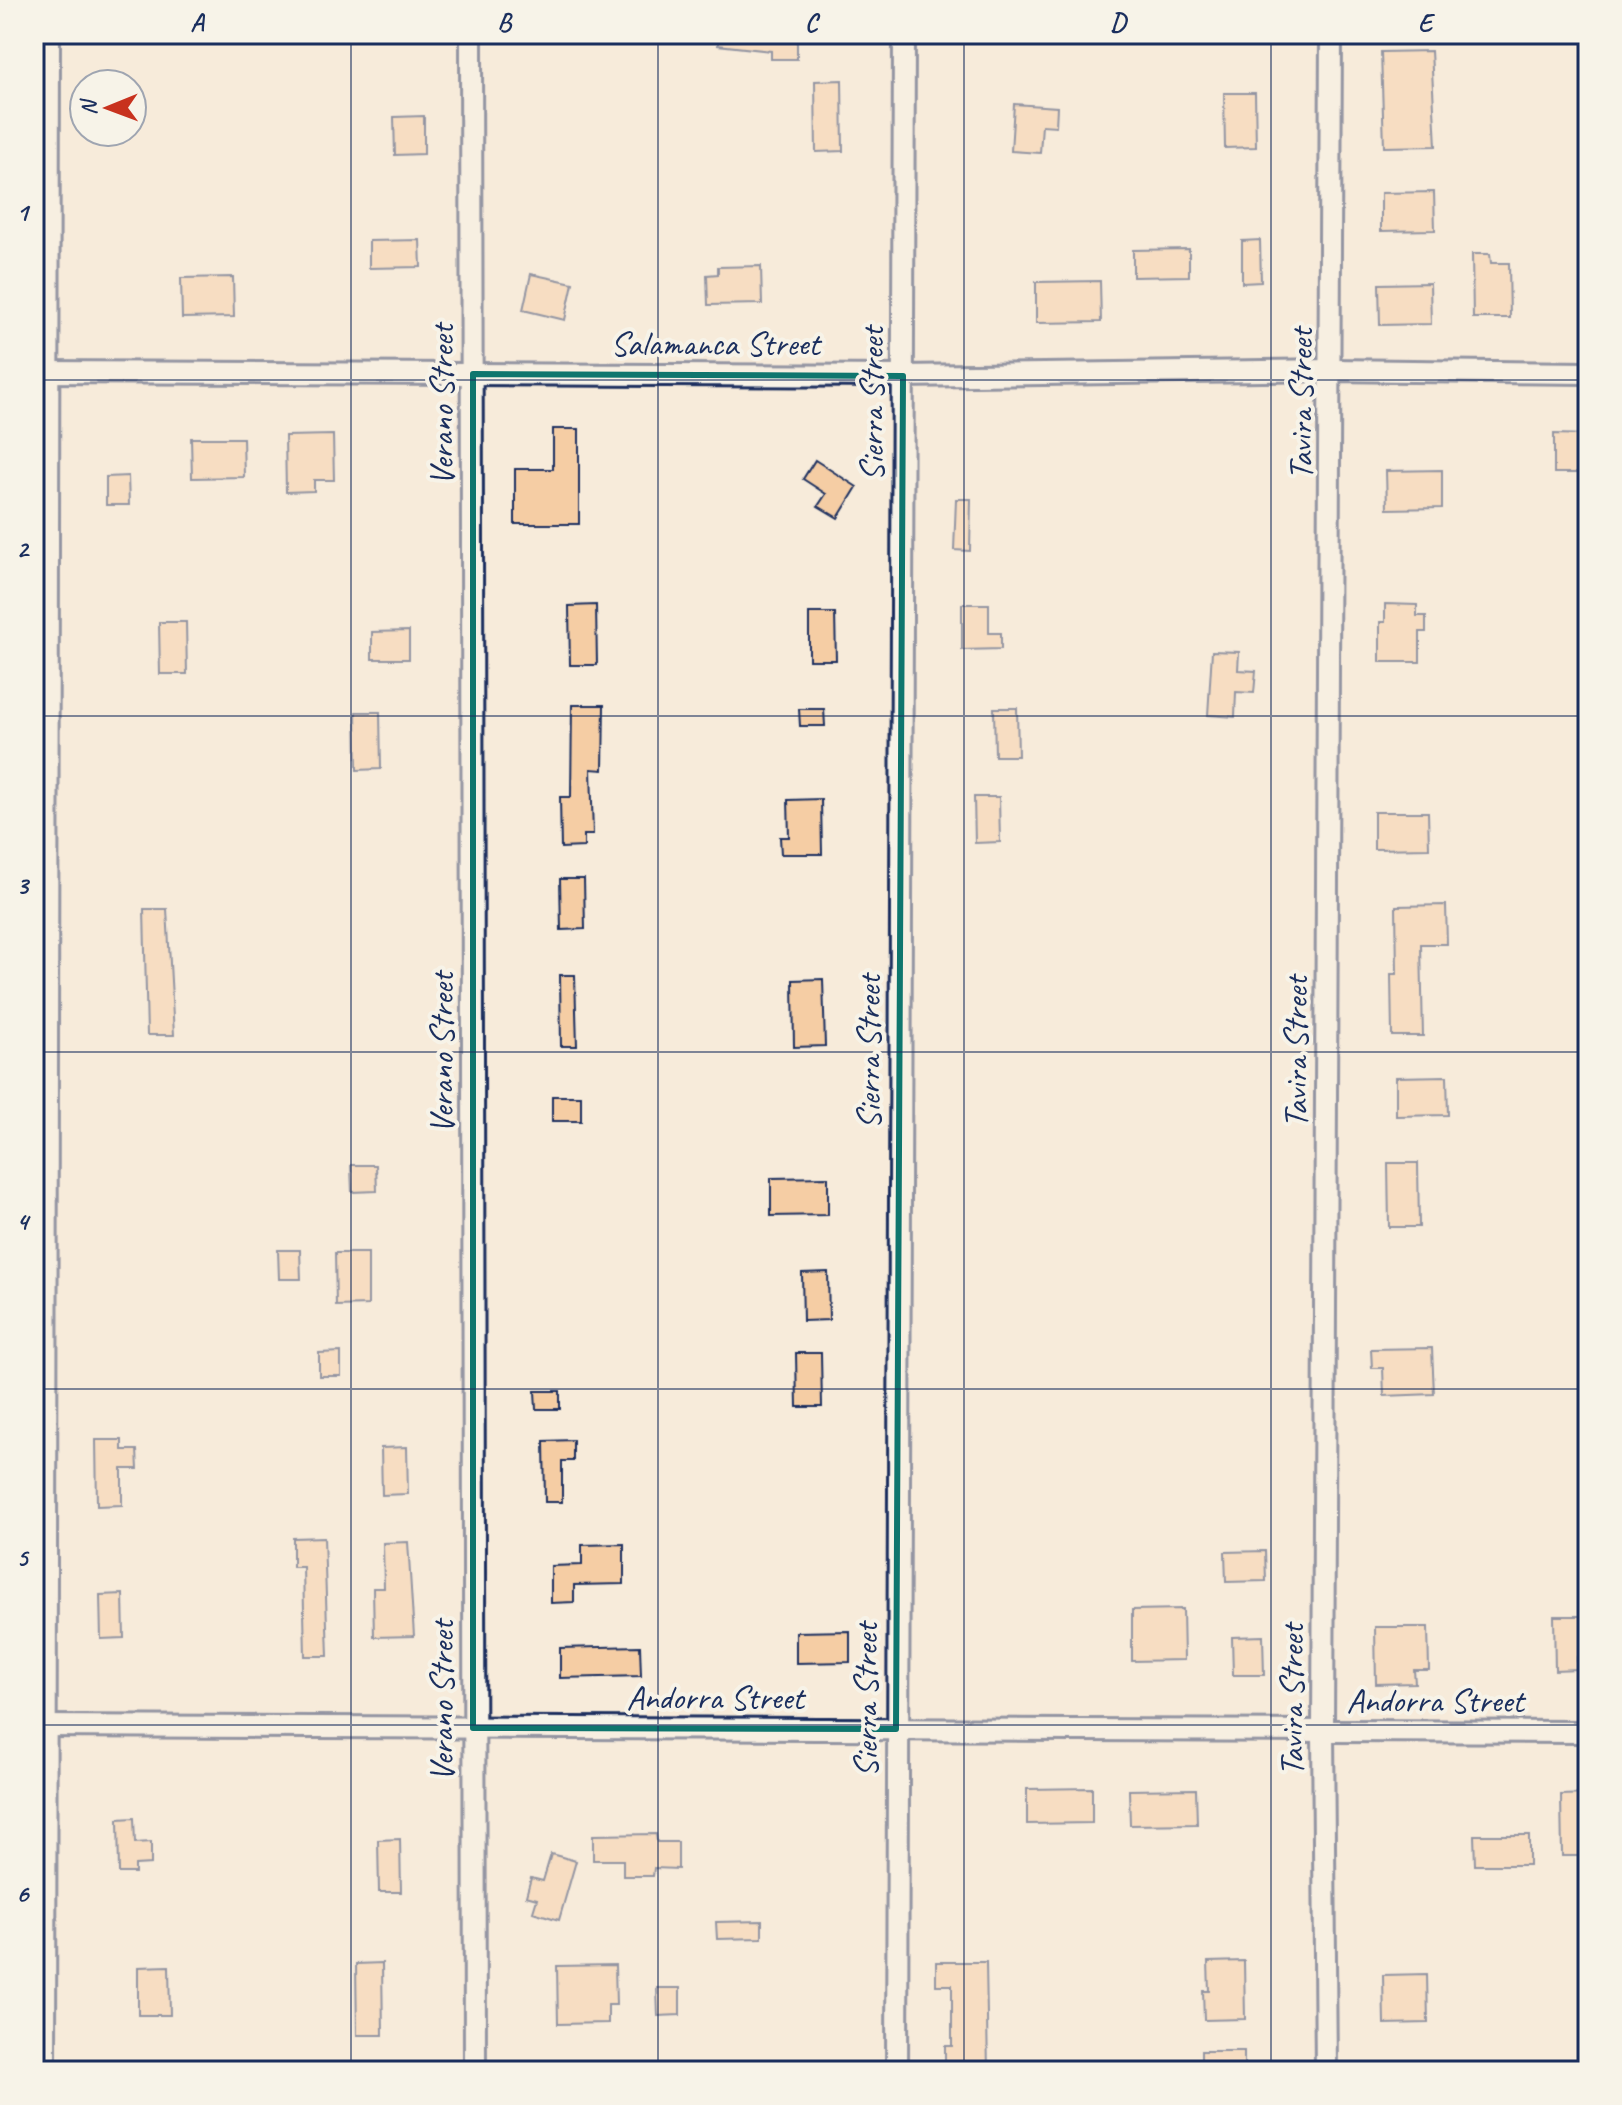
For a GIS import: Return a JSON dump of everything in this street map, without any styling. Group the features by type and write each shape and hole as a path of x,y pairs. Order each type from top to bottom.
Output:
{"street":[{"path":"45,2071 40,1726 41,372 49,34"},
{"name":"Verano Street","path":"471,34 475,2071"},
{"name":"Sierra Street","path":"897,2071 904,34"},
{"name":"Tavira Street","path":"1326,2071 1323,1732 1332,370 1331,34"},
{"name":"Salamanca Street","path":"41,372 903,376 1332,370 1588,373"},
{"name":"Andorra Street","path":"40,1726 1588,1732"}],"highlighted area":[{"path":"473,374 903,376 896,1729 473,1728"}],"building":[{"path":"718,34 797,34 797,59 771,59 771,51 718,45"},
{"path":"1431,51 1436,146 1384,147 1381,52"},
{"path":"842,80 843,151 816,152 815,81"},
{"path":"1224,93 1255,93 1256,147 1225,148"},
{"path":"1014,104 1057,107 1056,126 1042,125 1040,153 1011,151"},
{"path":"424,116 424,154 395,155 394,117"},
{"path":"1434,192 1435,230 1381,231 1381,193"},
{"path":"420,240 421,267 369,268 369,241"},
{"path":"1260,240 1261,282 1242,283 1242,241"},
{"path":"1189,249 1189,276 1133,277 1133,250"},
{"path":"1472,254 1490,254 1491,263 1509,263 1510,318 1473,318"},
{"path":"761,266 762,304 708,305 707,275 718,274 718,267"},
{"path":"531,274 573,283 565,320 523,310"},
{"path":"233,277 234,317 182,318 181,278"},
{"path":"1100,281 1101,322 1036,323 1036,282"},
{"path":"1430,283 1431,324 1380,325 1379,284"},
{"path":"553,429 579,429 579,524 515,524 515,469 553,469"},
{"path":"1554,434 1588,435 1588,473 1554,473"},
{"path":"333,435 334,480 314,480 314,491 286,492 285,436"},
{"path":"191,438 243,438 244,477 192,478"},
{"path":"815,460 857,487 838,518 818,506 826,494 803,479"},
{"path":"1442,470 1442,508 1387,509 1386,471"},
{"path":"128,476 129,505 106,505 106,477"},
{"path":"956,499 971,499 970,551 954,550"},
{"path":"962,604 989,604 989,633 1001,633 1001,649 962,650"},
{"path":"1385,604 1417,605 1417,616 1426,616 1426,632 1420,632 1420,662 1380,662 1380,622 1385,622"},
{"path":"596,605 597,665 570,665 569,606"},
{"path":"809,613 835,613 836,660 809,660"},
{"path":"159,622 186,622 187,674 160,674"},
{"path":"409,631 409,659 372,659 372,632"},
{"path":"1212,651 1239,652 1238,670 1256,671 1254,693 1236,692 1235,717 1208,715"},
{"path":"572,705 604,705 603,770 591,769 593,835 584,835 584,847 561,848 560,797 571,797"},
{"path":"994,708 1017,708 1018,756 995,756"},
{"path":"799,709 824,709 825,726 800,726"},
{"path":"356,712 380,712 381,769 357,770"},
{"path":"974,797 999,797 1000,842 975,843"},
{"path":"821,799 822,854 781,854 780,837 789,837 788,800"},
{"path":"1374,812 1428,812 1429,848 1374,849"},
{"path":"560,879 584,879 585,929 561,930"},
{"path":"1446,905 1447,944 1421,944 1423,1036 1392,1036 1391,974 1397,974 1396,906"},
{"path":"144,909 167,909 174,1035 147,1035"},
{"path":"560,975 575,975 577,1046 561,1046"},
{"path":"823,979 825,1046 794,1047 793,980"},
{"path":"1447,1076 1448,1115 1396,1116 1396,1077"},
{"path":"552,1096 581,1096 581,1121 552,1121"},
{"path":"1388,1163 1418,1163 1419,1227 1389,1227"},
{"path":"351,1165 376,1165 377,1191 352,1192"},
{"path":"828,1177 828,1215 771,1216 771,1178"},
{"path":"278,1250 300,1250 301,1279 279,1279"},
{"path":"335,1253 368,1253 368,1305 336,1306"},
{"path":"828,1272 829,1320 803,1321 802,1273"},
{"path":"1432,1348 1434,1394 1384,1396 1383,1368 1372,1368 1371,1349"},
{"path":"341,1352 341,1376 319,1376 319,1353"},
{"path":"796,1353 821,1353 822,1407 797,1407"},
{"path":"535,1391 560,1391 560,1409 536,1409"},
{"path":"96,1440 122,1440 122,1450 137,1450 138,1469 122,1469 122,1505 97,1506"},
{"path":"573,1440 573,1461 562,1461 562,1502 545,1502 544,1441"},
{"path":"407,1447 408,1494 382,1495 381,1448"},
{"path":"324,1537 328,1656 305,1656 303,1567 293,1567 293,1538"},
{"path":"408,1542 414,1636 374,1637 373,1588 384,1588 383,1543"},
{"path":"624,1544 624,1584 574,1585 574,1602 551,1603 551,1566 582,1565 582,1545"},
{"path":"1265,1551 1266,1581 1226,1582 1225,1552"},
{"path":"123,1594 124,1638 101,1639 100,1595"},
{"path":"1183,1609 1184,1660 1132,1661 1132,1610"},
{"path":"1554,1616 1588,1616 1588,1657 1577,1657 1577,1669 1555,1670"},
{"path":"1375,1627 1428,1627 1429,1670 1414,1670 1415,1683 1376,1684"},
{"path":"850,1631 850,1662 796,1663 796,1632"},
{"path":"1263,1636 1264,1675 1233,1675 1232,1637"},
{"path":"640,1646 641,1676 560,1678 560,1648"},
{"path":"1092,1788 1092,1823 1027,1824 1027,1789"},
{"path":"1196,1789 1197,1824 1130,1825 1129,1790"},
{"path":"1588,1794 1586,1856 1562,1856 1561,1795"},
{"path":"134,1818 135,1843 151,1842 151,1864 135,1865 135,1873 119,1873 118,1819"},
{"path":"656,1834 657,1842 678,1842 678,1869 654,1868 653,1876 623,1876 623,1860 593,1860 593,1835"},
{"path":"1474,1835 1529,1835 1529,1865 1475,1865"},
{"path":"400,1839 401,1892 379,1892 378,1840"},
{"path":"551,1854 576,1861 559,1920 533,1912 537,1899 526,1896 531,1878 543,1881"},
{"path":"762,1921 762,1938 717,1939 716,1922"},
{"path":"1244,1961 1245,2019 1204,2020 1203,1991 1209,1991 1208,1962"},
{"path":"936,1962 986,1962 988,2071 945,2071 945,2046 952,2046 952,1985 936,1985"},
{"path":"382,1963 383,2035 357,2035 356,1964"},
{"path":"615,1965 616,2005 608,2005 608,2023 558,2024 557,1966"},
{"path":"169,1966 170,2015 138,2015 138,1967"},
{"path":"1427,1974 1428,2023 1384,2024 1383,1975"},
{"path":"657,1988 680,1988 680,2015 658,2016"},
{"path":"1201,2051 1244,2051 1244,2071 1201,2071"}]}
